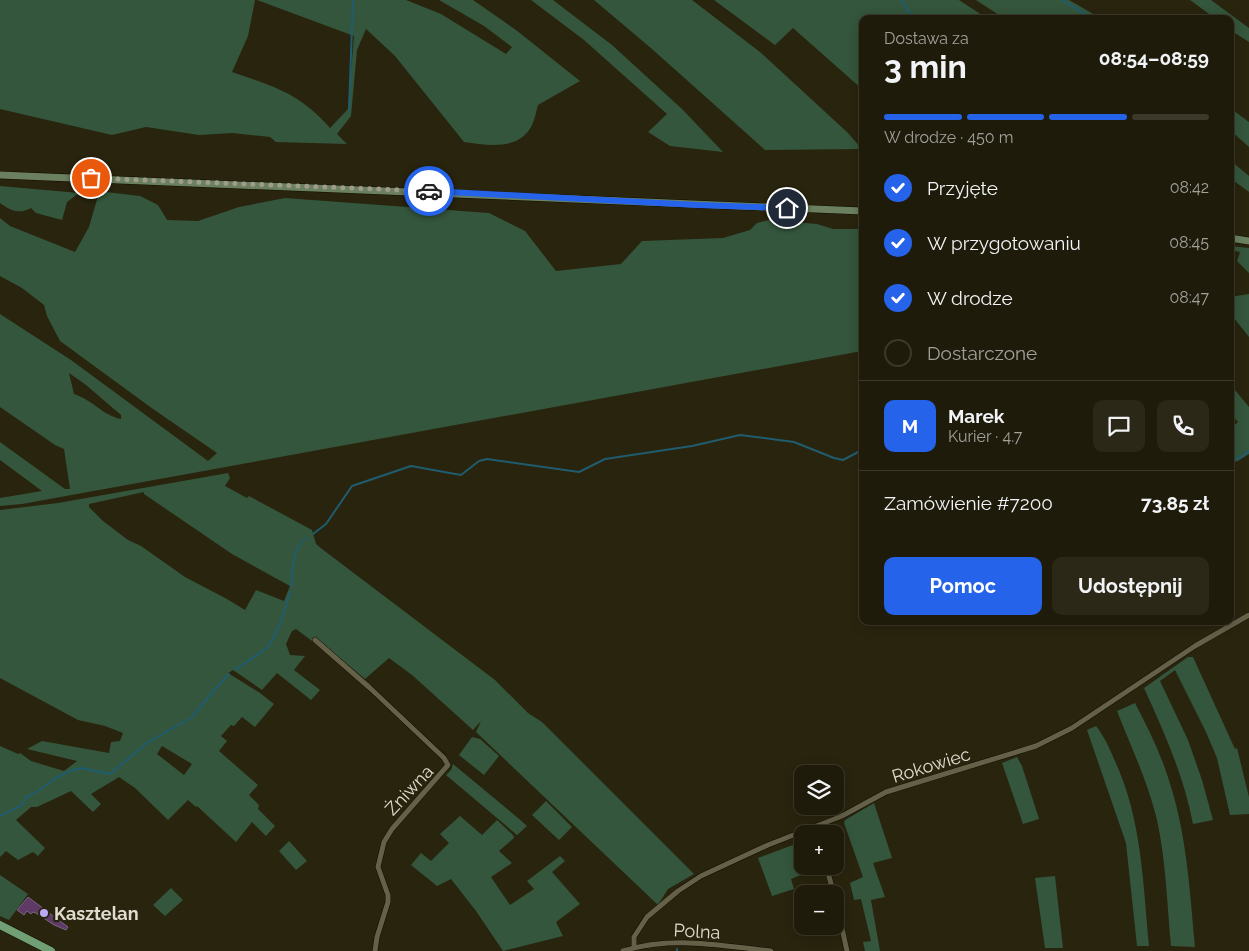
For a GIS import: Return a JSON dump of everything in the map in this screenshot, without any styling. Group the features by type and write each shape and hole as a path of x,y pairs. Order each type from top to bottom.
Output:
{"main road":[{"path":"0,925 51,951"}],"street":[{"path":"0,175 398,189 690,205 859,211"},
{"path":"1234,239 1249,241"},
{"name":"Rokowiec","path":"1234,624 1249,615"},
{"name":"Rokowiec","path":"634,948 634,937 647,917 678,891 701,876 768,845 842,816 886,792 1043,743 1072,728 1195,646 1232,625"},
{"name":"Żniwna","path":"315,640 391,707 444,758 448,765 392,829 384,842 378,867 388,895 388,902 375,951"},
{"path":"844,935 847,951"},
{"name":"Polna","path":"623,951 654,944 696,942 771,951"}],"green space":[{"path":"0,0 255,0 248,36 232,72 286,92 319,116 330,128 348,109 354,36 257,0 406,0 441,14 506,54 512,47 484,26 439,0 473,0 516,30 580,81 538,105 531,127 518,140 501,145 464,142 395,56 366,29 357,50 351,116 337,134 347,144 276,142 270,137 232,133 199,135 146,127 112,135 0,109"},
{"path":"531,0 553,0 612,45 682,109 723,152 670,146 648,132 667,114 584,40"},
{"path":"594,0 692,0 760,52 848,133 859,146 859,149 765,150"},
{"path":"714,0 959,0 982,15 859,15 859,86 793,28 775,45"},
{"path":"976,0 1069,0 1095,15 999,15"},
{"path":"1190,0 1211,0 1231,15 1211,15"},
{"path":"1234,17 1249,28 1249,42 1234,33"},
{"path":"1234,111 1249,122 1249,147 1234,134"},
{"path":"1234,163 1249,176 1249,192 1234,181"},
{"path":"0,186 79,193 67,202 62,220 36,213 31,208 15,211 7,208 0,203"},
{"path":"89,190 140,196 158,205 167,220 198,221 239,207 285,198 489,213 525,231 556,271 621,264 642,241 723,238 750,230 757,223 769,220 817,224 833,229 859,229 859,352 22,504 0,506 0,498 42,491 0,460 0,442 65,489 70,489 64,449 55,445 0,407 0,314 71,360 208,461 217,453 60,341 47,316 44,305 22,288 0,276 0,218 10,226 75,252 89,227 98,196","holes":["69,373 121,415 121,419 114,417 74,394"]},
{"path":"1234,246 1249,248 1249,273 1237,261 1240,252 1234,251"},
{"path":"1249,294 1249,337 1234,318 1234,296"},
{"path":"1234,389 1249,407 1249,454 1234,462 1234,426 1238,422 1234,418"},
{"path":"228,473 230,478 225,486 247,498 249,496 312,530 316,544 322,549 495,680 528,713 542,722 694,874 668,889 658,905 476,732 481,721 473,730 412,675 389,658 365,679 316,638 312,641 296,629 292,631 286,644 290,655 305,656 294,670 320,690 311,700 277,673 262,690 233,670 228,673 274,704 255,727 242,717 234,726 231,725 221,736 227,741 219,751 258,785 249,795 259,805 258,809 275,826 266,836 252,822 236,842 188,800 168,820 135,788 119,777 91,794 101,804 93,812 71,791 37,807 31,807 16,820 45,848 38,856 33,852 18,860 6,851 0,857 0,746 18,754 20,753 31,761 64,771 77,761 27,749 42,741 109,753 111,742 120,741 123,733 105,726 78,720 0,678 0,510 58,503","holes":["144,492 144,494 232,554 290,586 284,601 256,590 245,610 185,577 141,546 128,540 103,521 89,507 89,504","162,746 192,764 184,775 157,754"]},
{"path":"1188,657 1193,657 1235,749 1237,748 1249,797 1249,814 1230,815 1217,758 1175,670 1160,681 1188,740 1213,820 1193,824 1179,771 1144,688"},
{"path":"1135,703 1168,776 1181,826 1195,947 1171,946 1164,867 1157,820 1144,778 1117,711"},
{"path":"1096,726 1110,750 1123,781 1136,827 1143,875 1149,946 1137,946 1126,843 1087,730"},
{"path":"472,737 480,739 499,756 484,775 459,755"},
{"path":"1017,757 1022,766 1039,819 1023,824 1002,763"},
{"path":"453,764 527,826 517,835 446,775 451,770"},
{"path":"546,801 572,827 559,840 532,815"},
{"path":"874,803 892,858 873,863 885,897 871,900 880,951 865,951 863,942 871,941 861,899 854,900 850,883 863,877 844,823 845,820"},
{"path":"460,816 482,835 497,820 513,835 514,838 499,851 512,863 491,877 510,905 534,889 527,881 560,856 565,861 552,872 580,904 556,922 563,936 503,951 476,911 451,879 437,886 411,865 421,853 431,861 449,843 440,834"},
{"path":"289,841 307,861 296,870 279,851"},
{"path":"794,844 794,875 801,875 791,879 794,889 772,896 758,858"},
{"path":"0,875 28,894 9,920 0,916"},
{"path":"1055,876 1063,948 1045,948 1035,878"},
{"path":"171,888 183,900 165,916 153,905"}],"building":[{"name":"Kasztelan","path":"28,897 68,927 66,930 54,925 36,913 33,912 31,914 27,911 24,915 17,910"}],"waterway":[{"path":"349,110 353,0"},
{"path":"901,0 911,15"},
{"path":"1062,0 1086,15"},
{"path":"313,534 326,524 352,486 411,466 461,475 479,461 487,459 579,472 605,459 692,446 740,435 794,442 843,460 859,452"},
{"path":"1234,460 1249,451"},
{"path":"291,587 295,554 301,542 306,538"},
{"path":"235,670 267,648 280,624 290,592"},
{"path":"0,816 22,805 26,797 70,771 81,768 110,774 147,743 192,717 229,674"}],"way so far":[{"path":"91,178 429,191"}],"place":[{"name":"Kasztelan","path":"44,913"}],"route":[{"path":"429,191 787,208"}]}
